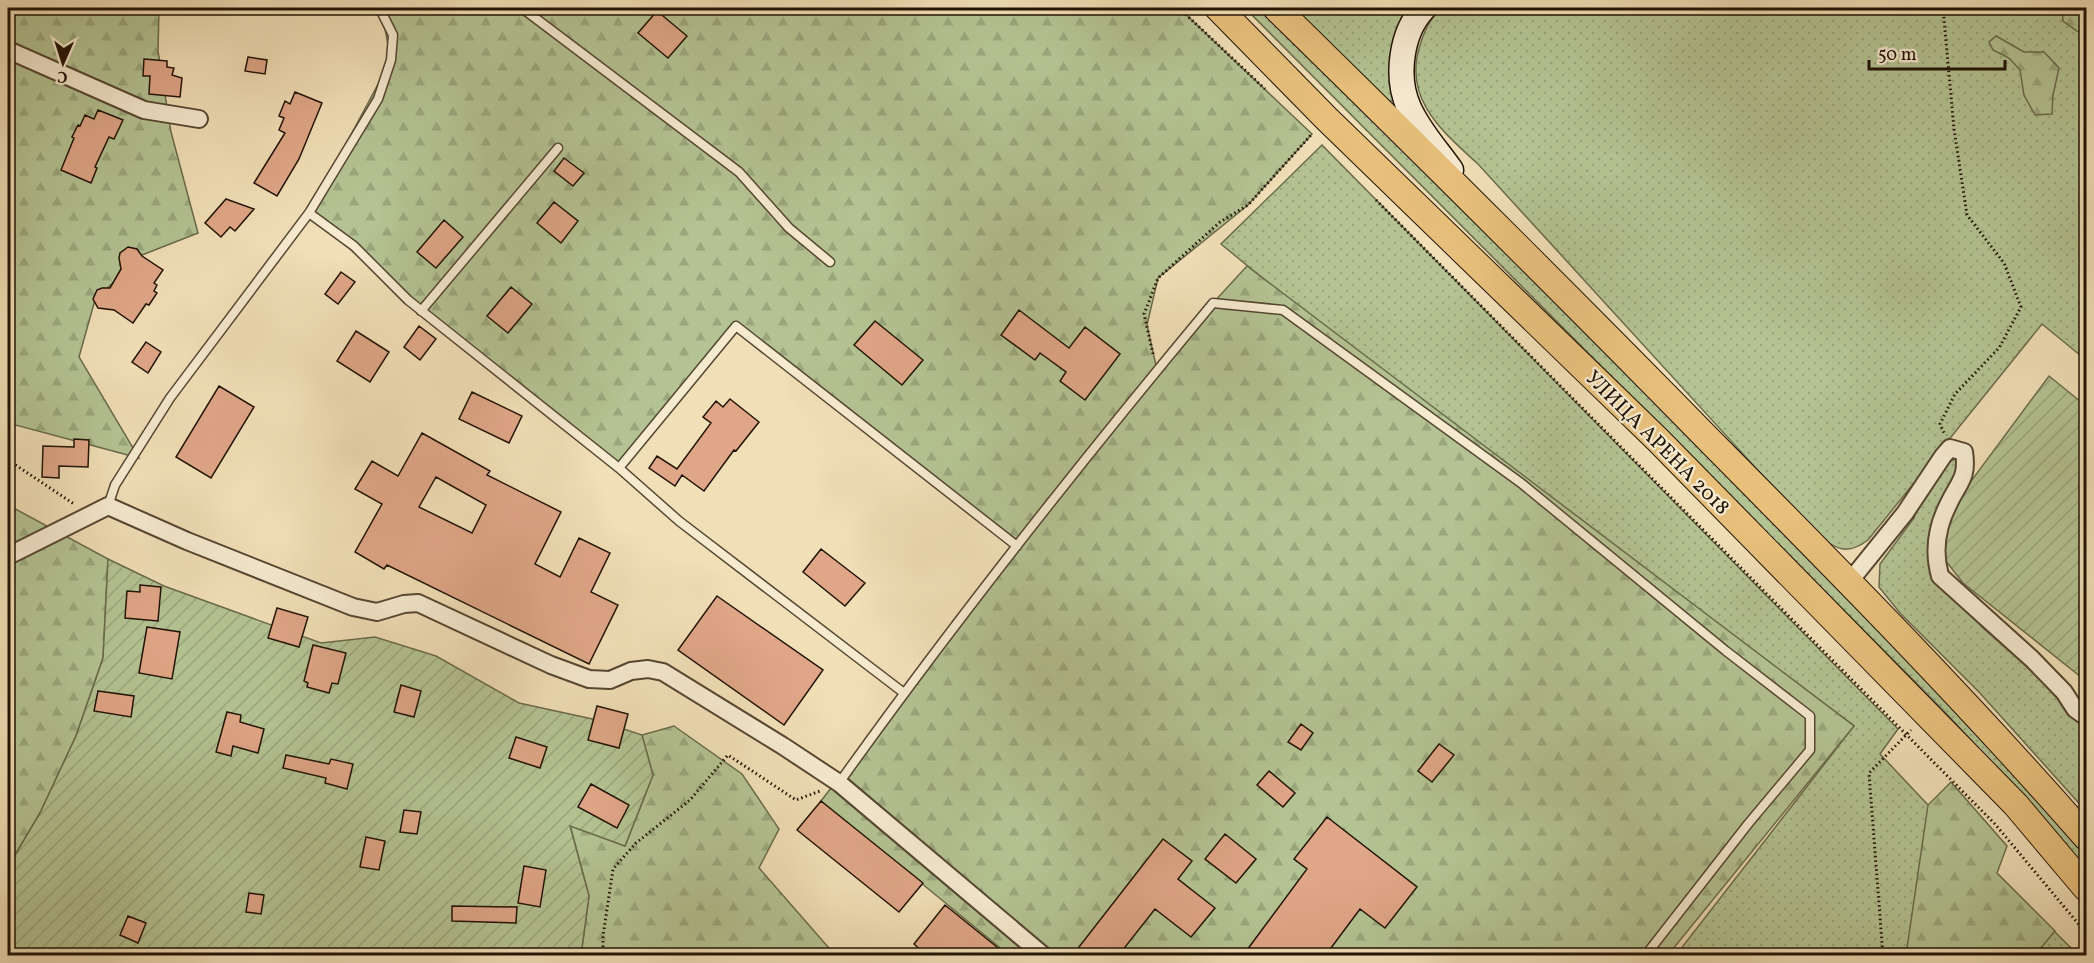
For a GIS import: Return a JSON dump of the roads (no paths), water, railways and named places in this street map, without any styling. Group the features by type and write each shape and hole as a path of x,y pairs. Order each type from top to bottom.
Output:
{"main road":[{"name":"УЛИЦА АРЕНА 2018","path":"1218,8 1327,119 1658,440 2016,805 2086,888"},
{"name":"УЛИЦА АРЕНА 2018","path":"1276,8 1474,201 1850,581 2041,785 2086,837"},
{"path":"1424,8 1414,18 1406,35 1402,79 1408,107 1420,128 1474,201"}],"street":[{"path":"8,50 144,110 199,119"},
{"path":"1850,581 1905,513 1950,448 1965,452 1965,477 1948,504 1937,535 1936,562 1940,576 2032,659 2064,692 2075,709 2086,717"},
{"path":"8,556 108,506 187,541 353,607 377,612 404,604 417,603 551,665 589,679 610,680 631,671 648,669 663,672 839,783 1044,956"}],"lane":[{"path":"108,506 115,485 170,398 309,213 378,99 391,60 393,35 379,8"},
{"path":"522,8 739,172 789,228 830,262"},
{"path":"421,311 558,148"},
{"path":"309,213 354,246 421,311 619,468 679,521 904,693"},
{"path":"839,783 904,693 1017,546 1213,303 1283,310 1521,483 1726,651 1810,716 1810,750 1748,824 1645,956"},
{"path":"619,468 736,326 1017,546"}]}
